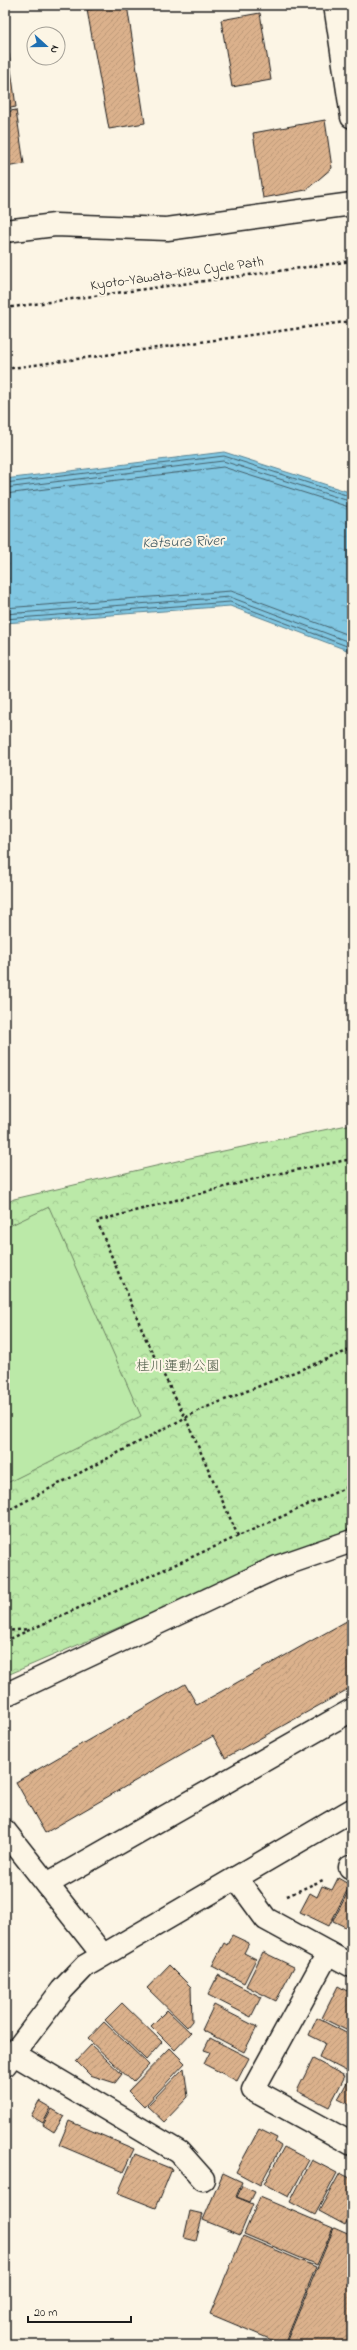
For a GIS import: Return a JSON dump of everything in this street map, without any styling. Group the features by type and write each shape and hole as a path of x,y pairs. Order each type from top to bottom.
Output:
{"street":[{"path":"336,5 352,117"},
{"path":"5,231 55,225 167,229 352,204"},
{"path":"5,1695 277,1567 352,1541"},
{"path":"47,1884 352,1710"},
{"path":"203,2178 179,2152 9,2059 62,1990 86,1966 102,1954 352,1810"},
{"path":"5,1831 102,1954"},
{"path":"236,1878 266,1919 352,1966"},
{"path":"328,1953 253,2090 352,2144"}],"path":[{"name":"Kyoto-Yawata-Kizu Cycle Path","path":"5,308 352,261"},
{"path":"5,369 352,321"},
{"path":"238,1536 186,1419 148,1344 97,1221 266,1176 352,1159"},
{"path":"5,1512 186,1419 202,1409 352,1349"},
{"path":"5,1641 352,1485"},
{"path":"5,1631 32,1629"},
{"path":"280,1893 288,1896 351,1868"}],"green space":[{"name":"桂川運動公園","path":"352,1124 352,1528 5,1676 5,1204 14,1199 190,1158"},
{"path":"49,1207 141,1416 5,1484 5,1228"}],"water":[{"name":"Katsura River","path":"224,452 352,493 352,652 230,606 5,623 5,479"}],"building":[{"path":"112,5 127,5 145,123 109,129 87,10"},
{"path":"260,13 271,80 232,87 221,20"},
{"path":"9,54 16,107 5,109 5,55"},
{"path":"16,110 24,164 5,167 5,112"},
{"path":"325,120 332,168 306,190 263,198 253,133"},
{"path":"352,1618 352,1687 225,1758 213,1736 45,1833 16,1782 185,1684 197,1705"},
{"path":"338,1878 350,1885 329,1926 300,1912 310,1893 317,1897 322,1886 332,1890"},
{"path":"351,1886 352,1887 352,1930 333,1921"},
{"path":"232,1935 249,1943 244,1953 256,1959 244,1983 212,1966 224,1943 227,1945"},
{"path":"263,1952 294,1967 276,2001 246,1986"},
{"path":"169,1965 191,1987 192,2021 187,2027 147,1988"},
{"path":"218,1975 261,1997 251,2017 208,1995"},
{"path":"338,1986 347,1991 349,1988 352,1990 352,2033 322,2018"},
{"path":"122,2003 162,2042 146,2060 105,2020"},
{"path":"214,2005 257,2027 244,2052 202,2030"},
{"path":"167,2010 191,2033 175,2050 151,2026"},
{"path":"317,2018 352,2036 350,2073 319,2057 325,2043 309,2035"},
{"path":"104,2022 149,2065 133,2082 88,2039"},
{"path":"210,2038 249,2058 237,2081 204,2064 210,2052 204,2050"},
{"path":"91,2045 122,2074 115,2083 90,2075 76,2061"},
{"path":"170,2048 185,2063 144,2107 128,2091"},
{"path":"313,2059 345,2076 329,2107 297,2091"},
{"path":"184,2068 188,2097 164,2122 147,2106"},
{"path":"352,2073 352,2106 338,2099"},
{"path":"39,2101 51,2108 43,2123 31,2116"},
{"path":"52,2109 64,2116 54,2132 43,2125"},
{"path":"69,2121 134,2149 123,2172 59,2145"},
{"path":"259,2129 277,2138 275,2142 281,2146 260,2185 236,2172"},
{"path":"284,2147 309,2160 289,2197 264,2184"},
{"path":"135,2154 172,2169 156,2208 118,2193"},
{"path":"312,2160 337,2173 315,2215 290,2202"},
{"path":"223,2173 242,2182 236,2197 253,2204 240,2235 203,2220"},
{"path":"340,2173 352,2179 352,2213 345,2225 319,2211"},
{"path":"242,2186 255,2192 250,2202 237,2197"},
{"path":"260,2197 333,2228 317,2265 244,2234"},
{"path":"190,2211 203,2214 196,2241 184,2238"},
{"path":"334,2228 352,2236 352,2345 285,2345"},
{"path":"243,2236 316,2267 284,2345 210,2314"}]}
